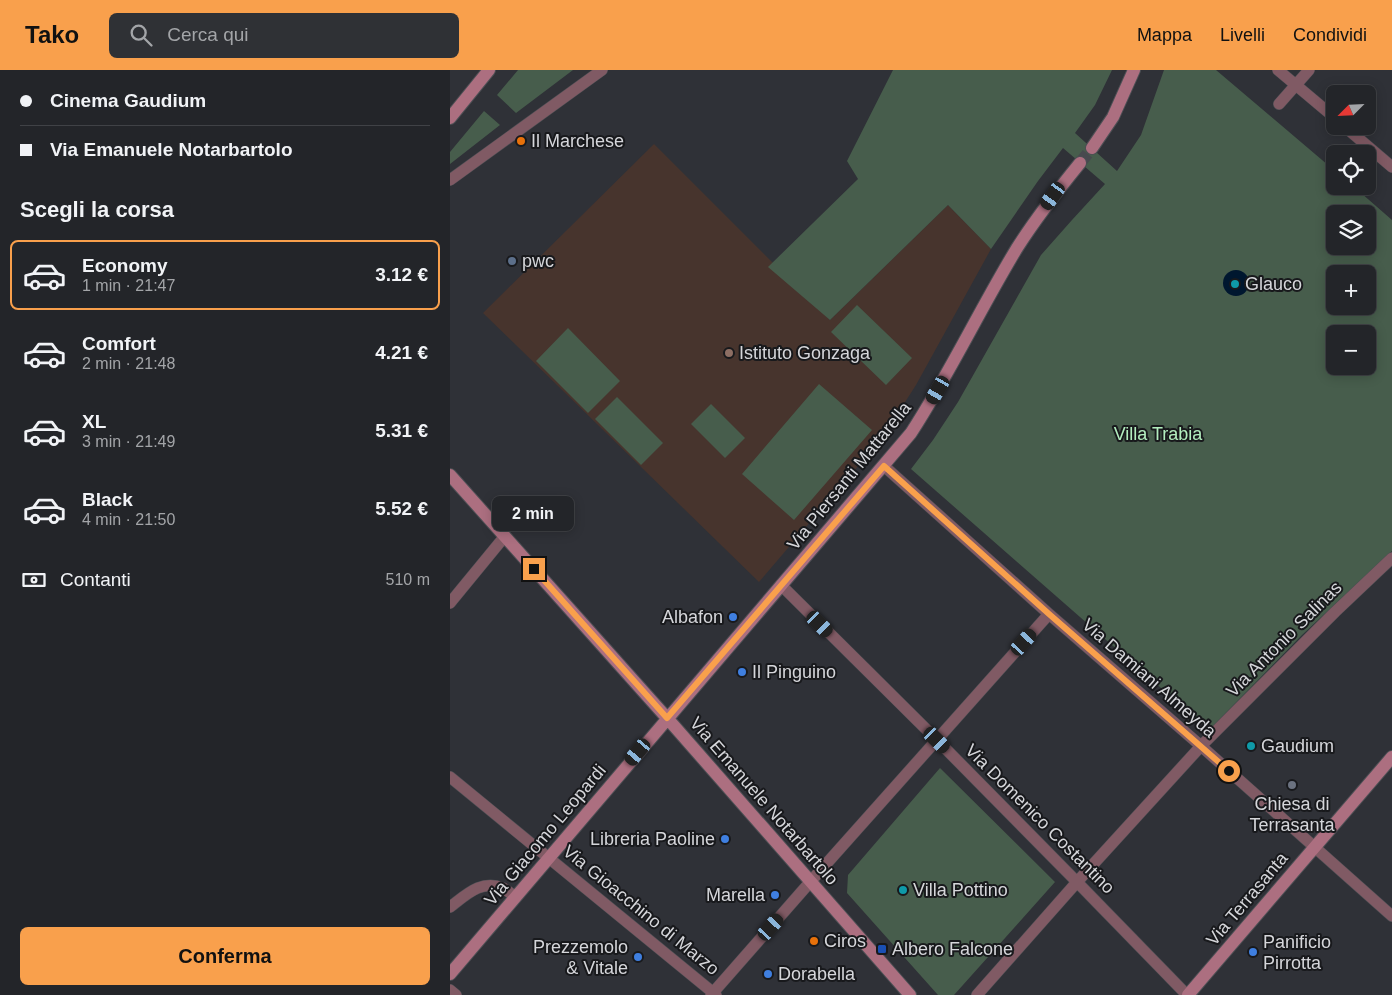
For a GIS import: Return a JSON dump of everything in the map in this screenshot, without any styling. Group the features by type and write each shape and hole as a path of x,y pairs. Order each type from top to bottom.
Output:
{"street":[{"path":"450,118 489,70"},
{"path":"450,180 602,70"},
{"path":"1092,148 1113,117 1134,70"},
{"path":"1278,70 1326,110"},
{"path":"1280,104 1309,70"},
{"path":"1354,135 1392,168"},
{"name":"Via Piersanti Mattarella","path":"667,718 912,433 930,405 1018,248 1040,214 1080,163"},
{"name":"Via Damiani Almeyda","path":"884,466 1392,916"},
{"name":"Via Emanuele Notarbartolo","path":"450,475 667,718 910,995"},
{"path":"450,603 504,536"},
{"name":"Via Antonio Salinas","path":"977,995 1201,746 1392,558"},
{"name":"Via Domenico Costantino","path":"781,585 937,740 1187,995"},
{"path":"713,994 1049,614"},
{"name":"Via Giacomo Leopardi","path":"450,974 667,718"},
{"name":"Via Terrasanta","path":"1187,995 1392,757"},
{"name":"Via Gioacchino di Marzo","path":"450,777 713,994"},
{"path":"450,907 477,887 489,885 504,888 515,897"},
{"path":"450,990 456,995"}],"shaded area":[{"name":"Istituto Gonzaga","path":"654,144 830,320 948,205 991,249 916,385 882,438 759,582 483,313"}],"green space":[{"path":"518,70 573,70 516,113 497,95"},
{"name":"Villa Trabia","path":"893,70 1112,70 1095,105 1075,133 1117,171 1141,135 1164,70 1216,70 1326,163 1326,195 1363,195 1375,205 1326,205 1326,255 1376,255 1376,206 1392,220 1392,551 1302,635 1209,730 911,469 958,402 1041,255 1105,184 1063,148 991,249 948,205 830,320 768,267 858,179 847,161"},
{"path":"484,111 500,125 450,164 450,152"},
{"path":"857,305 912,358 886,385 831,332"},
{"path":"568,328 620,381 588,413 536,361"},
{"path":"819,384 872,430 794,520 742,474"},
{"path":"617,397 663,443 641,465 595,419"},
{"path":"711,404 745,438 725,458 691,424"},
{"path":"940,768 1055,882 954,995 938,995 847,893 848,875"}],"water":[{"path":"1236,270 1245,274 1249,283 1245,292 1236,296 1227,292 1223,283 1227,274"}],"tunnel":[{"path":"1080,163 1092,148"}],"place":[{"name":"Il Marchese","path":"521,141"},
{"name":"pwc","path":"512,261"},
{"name":"Glauco","path":"1235,284"},
{"name":"Istituto Gonzaga","path":"729,353"},
{"name":"Albafon","path":"733,617"},
{"name":"Il Pinguino","path":"742,672"},
{"name":"Gaudium","path":"1251,746"},
{"name":"Chiesa di Terrasanta","path":"1292,785"},
{"name":"Libreria Paoline","path":"725,839"},
{"name":"Villa Pottino","path":"903,890"},
{"name":"Marella","path":"775,895"},
{"name":"Ciros","path":"814,941"},
{"name":"Albero Falcone","path":"882,949"},
{"name":"Panificio Pirrotta","path":"1253,952"},
{"name":"Prezzemolo & Vitale","path":"638,957"},
{"name":"Dorabella","path":"768,974"}],"route":[{"path":"534,569 667,718 884,466 1049,614 1229,771"}]}
